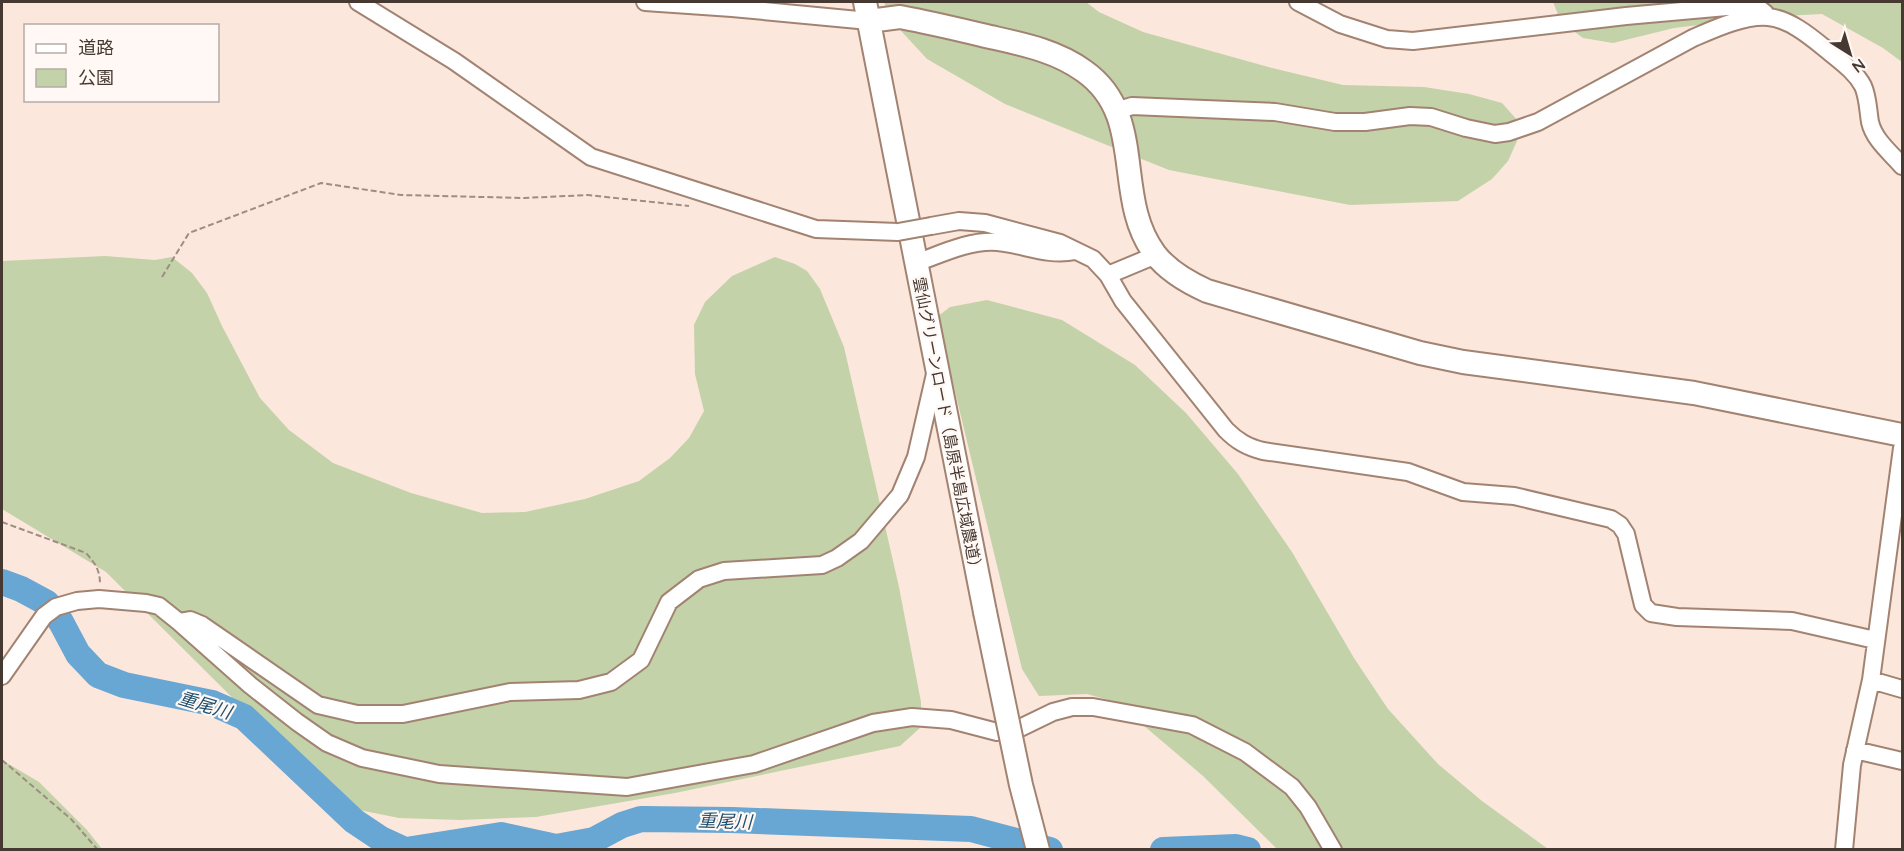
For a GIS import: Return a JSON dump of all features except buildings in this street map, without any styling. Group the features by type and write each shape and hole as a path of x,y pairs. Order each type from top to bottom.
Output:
{"street":[{"path":"358,2 454,61 591,157 816,229 898,232 959,221 985,223 1060,243 1076,250 1093,259 1108,275 1123,301 1226,430 1248,447 1408,472 1463,492 1514,496 1611,519 1620,525 1626,534 1643,605 1651,613 1677,617 1792,621 1875,640"},
{"path":"645,2 732,8 867,11 910,18 1037,48 1064,59 1086,72 1102,88 1122,124 1132,198 1136,217 1144,236 1156,255 1170,270 1206,291 1420,353 1494,366 1694,393 1902,435"},
{"path":"1298,2 1340,24 1387,39 1413,41 1626,16 1749,5 1759,8 1768,17"},
{"name":"雲仙グリーンロード（島原半島広域農道）","path":"867,11 985,612 1021,785 1038,849"},
{"path":"1116,111 1132,106 1244,110 1275,112 1335,122 1365,122 1421,116 1495,134 1509,132 1539,122 1693,38 1742,20 1768,17 1791,25 1814,39 1855,75 1863,88 1871,124 1877,138 1902,166"},
{"path":"916,263 969,244 996,242 1052,253 1067,253 1076,250"},
{"path":"1108,275 1156,255"},
{"path":"179,622 190,620 202,625 318,705 357,714 402,714 510,692 579,690 611,682 641,660 669,602 699,579 724,571 822,565 837,558 861,541 900,495 916,457 937,364"},
{"path":"1844,849 1852,765 1871,680 1902,448"},
{"path":"2,676 50,611 77,601 99,599 146,603 159,606 250,685 297,722 327,743 362,758 439,774 627,787 754,764 873,723 912,717 951,720 997,732 1020,728 1053,712 1072,707 1093,707 1192,725 1245,752 1292,787 1308,807 1333,849"},
{"path":"1871,680 1902,689"},
{"path":"1855,750 1902,761"}],"path":[{"path":"162,277 189,233 321,183 401,195 524,198 588,195 695,207"},
{"path":"2,522 86,553 95,563 100,574 99,599"},
{"path":"2,760 71,819 98,849"}],"green space":[{"path":"884,2 1086,2 1099,12 1143,32 1272,68 1343,85 1424,87 1469,94 1502,103 1518,121 1517,141 1508,161 1492,179 1458,201 1350,205 1169,170 1005,104 927,59 891,20"},
{"path":"1553,2 1902,2 1902,62 1883,48 1822,14 1765,17 1674,28 1613,43 1583,38 1561,22"},
{"path":"105,256 155,260 172,257 192,273 207,293 260,398 289,430 333,463 411,493 482,513 525,512 585,499 639,481 670,458 689,438 704,411 695,374 694,325 705,302 732,276 775,257 795,264 807,271 820,289 844,347 899,587 921,702 921,727 900,746 675,793 536,817 460,820 399,818 359,810 315,780 106,572 2,509 2,261"},
{"path":"987,300 1062,320 1135,365 1186,413 1238,474 1292,552 1354,658 1388,709 1438,764 1482,801 1548,849 1277,849 1203,776 1116,702 1087,694 1039,696 1022,669 937,317 950,307"},
{"path":"2,760 39,782 87,830 102,849 2,849"}],"waterway":[{"name":"重尾川","path":"2,582 47,603 61,622 78,654 98,675 124,685 212,703 244,717 354,821 381,839 405,850"},
{"name":"重尾川","path":"406,850 501,835 556,847 594,840 622,825 641,819 971,829 1050,850"},
{"name":"重尾川","path":"1163,850 1236,847 1248,850"}]}
